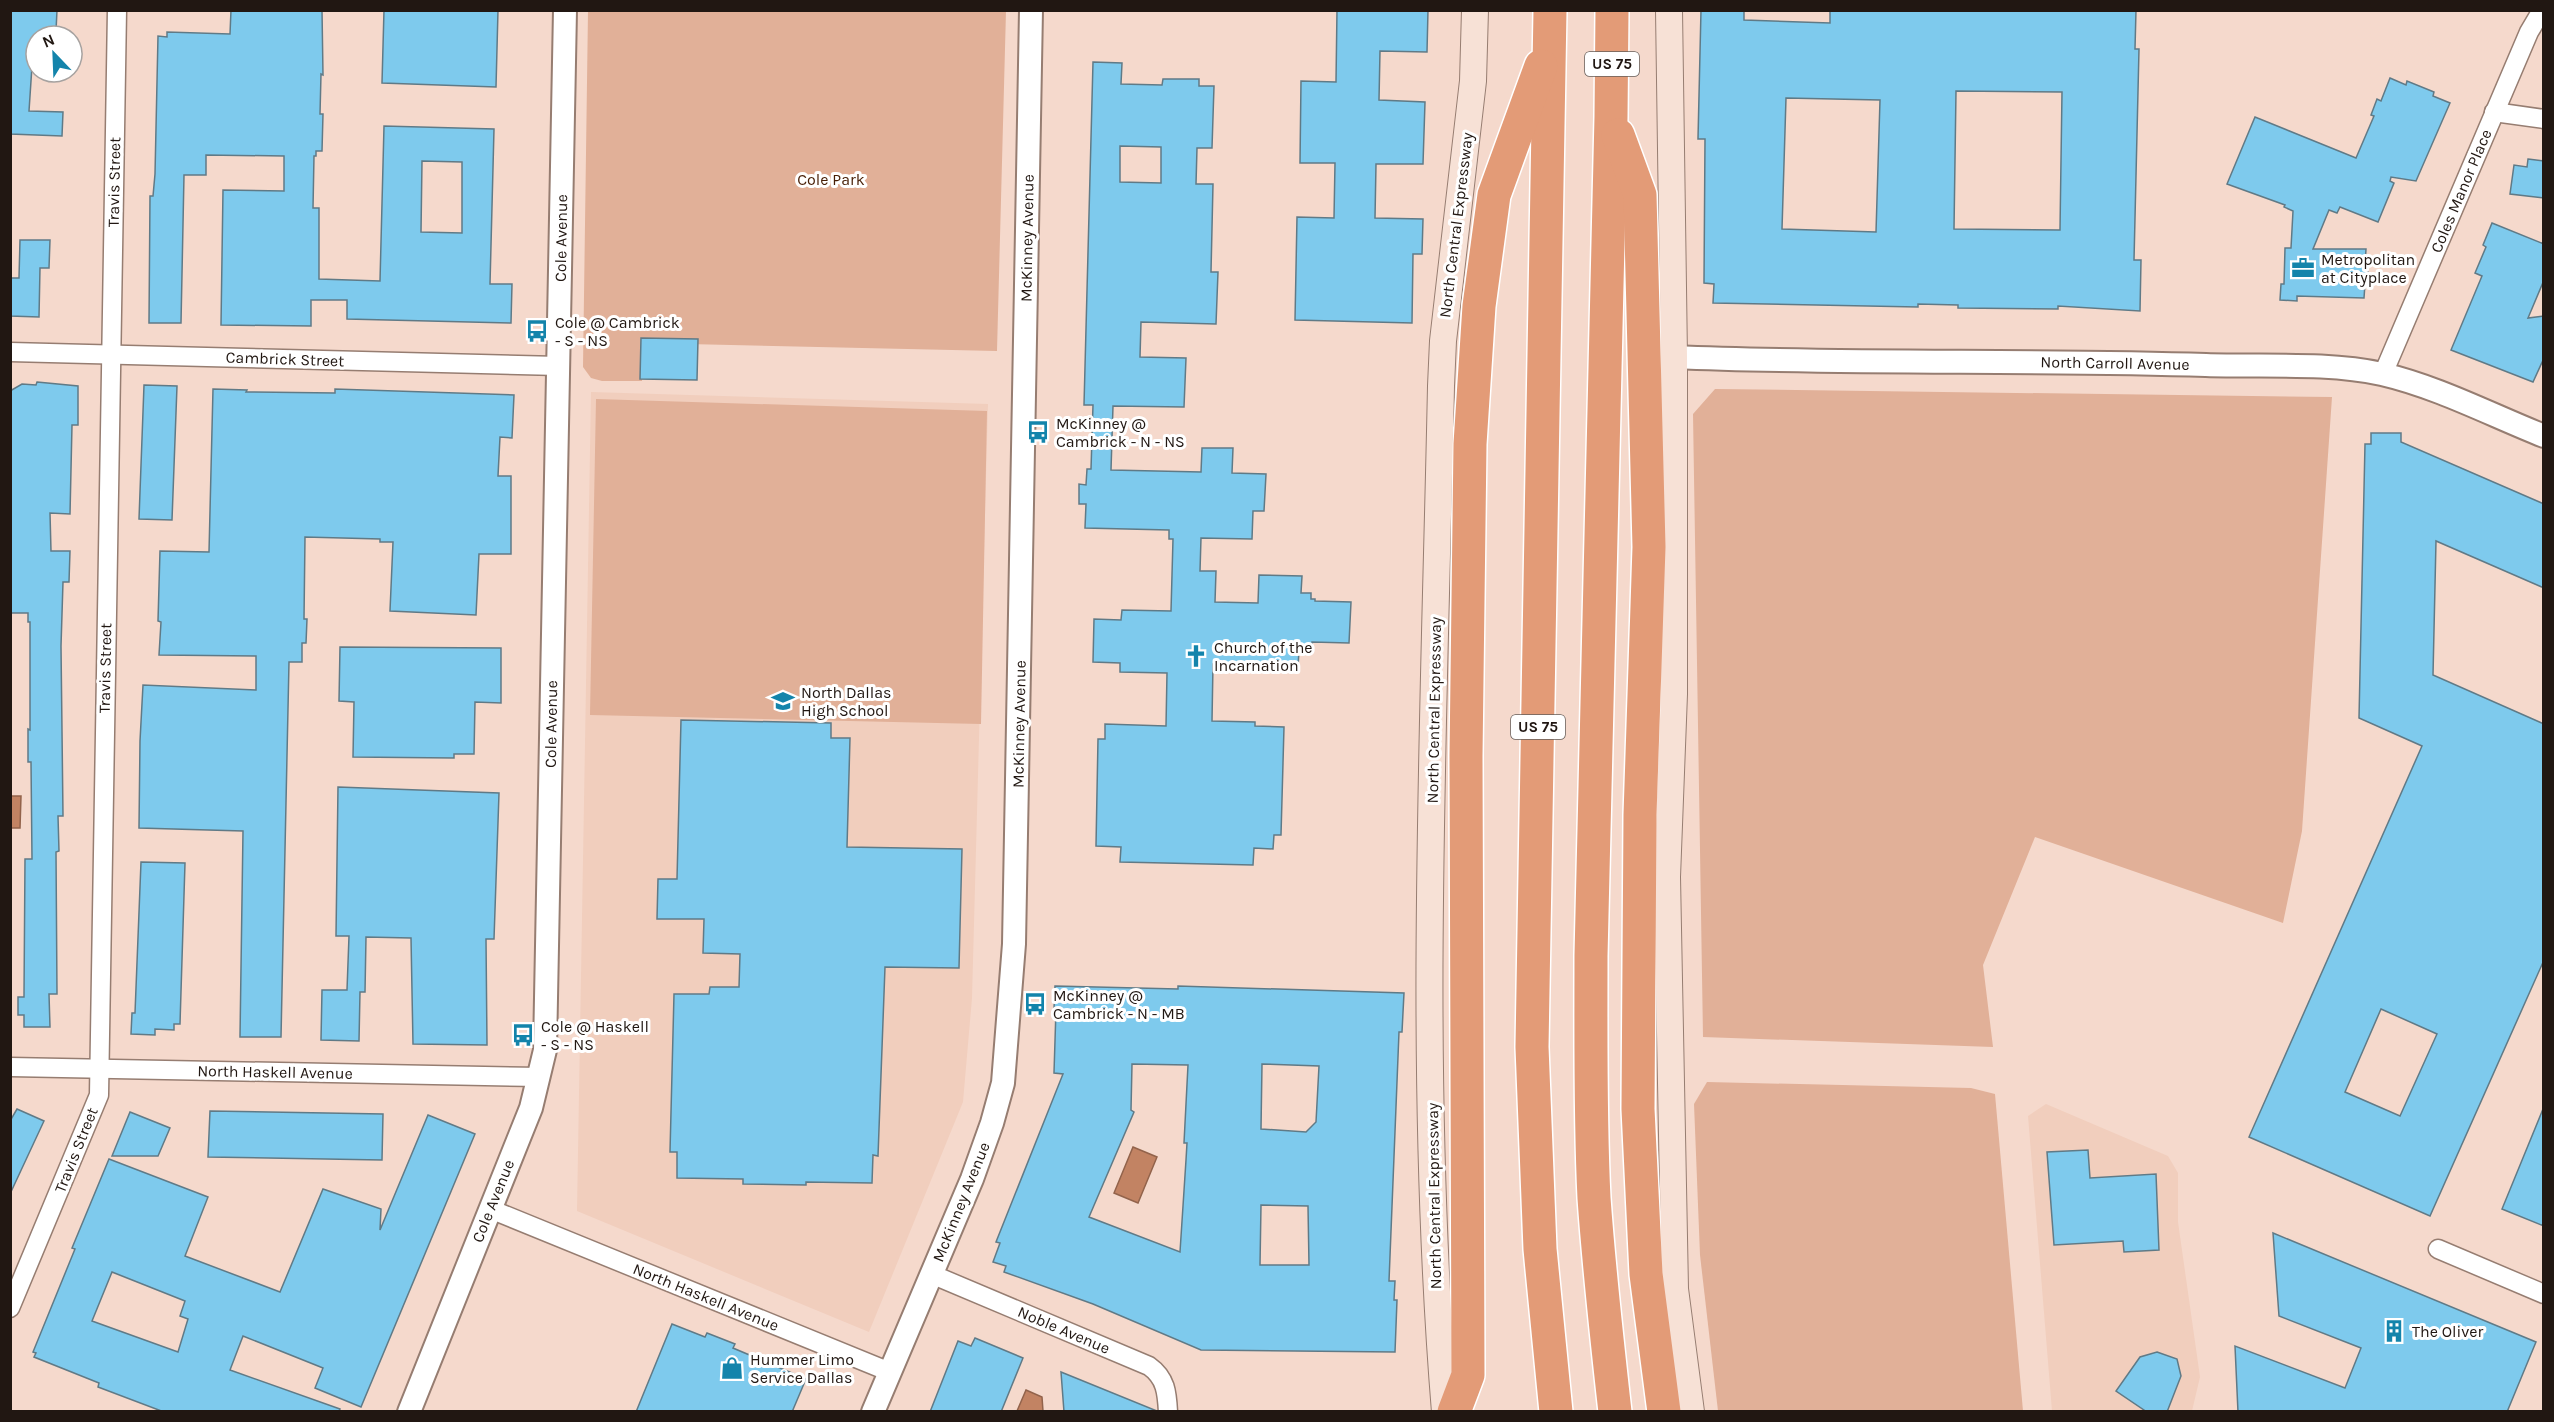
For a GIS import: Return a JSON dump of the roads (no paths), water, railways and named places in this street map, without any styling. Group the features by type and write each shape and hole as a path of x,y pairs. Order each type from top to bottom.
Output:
{"highway":[{"name":"US 75","path":"1612,10 1591,956 1591,1078 1594,1197 1604,1319 1615,1412"},
{"name":"US 75","path":"1550,26 1532,1047 1540,1249 1556,1412"},
{"path":"1454,1412 1468,1375 1466,756 1470,444 1479,306 1494,195 1550,26"},
{"path":"1611,117 1640,195 1649,547 1641,759 1638,1109 1646,1274 1664,1412"}],"main road":[{"name":"North Central Expressway","path":"1445,1412 1436,1301 1433,1218 1430,979 1440,410 1443,341 1473,81 1475,10"},
{"path":"1669,10 1674,357 1674,694 1667,877 1675,1289 1691,1412"}],"street":[{"name":"Travis Street","path":"10,1308 99,1095 117,10"},
{"name":"Cole Avenue","path":"409,1412 531,1108 540,1077 545,1039 565,10"},
{"name":"McKinney Avenue","path":"873,1412 988,1134 1003,1083 1008,1046 1014,944 1031,10"},
{"name":"Coles Manor Place","path":"2383,374 2494,112 2529,32 2542,10"},
{"path":"2494,112 2544,119"},
{"name":"Cambrick Street","path":"10,352 559,366"},
{"name":"North Carroll Avenue","path":"1674,357 2307,367 2383,374 2431,390 2544,436"},
{"name":"North Haskell Avenue","path":"10,1067 540,1077"},
{"name":"North Haskell Avenue","path":"490,1209 890,1372"},
{"path":"2438,1249 2544,1294"},
{"name":"Noble Avenue","path":"931,1275 1149,1366 1162,1378 1168,1412"}],"place":[{"name":"Metropolitan at Cityplace","path":"2303,268"},
{"name":"Cole @ Cambrick - S - NS","path":"537,331"},
{"name":"McKinney @ Cambrick - N - NS","path":"1038,432"},
{"name":"Church of the Incarnation","path":"1196,656"},
{"name":"North Dallas High School","path":"783,701"},
{"name":"McKinney @ Cambrick - N - MB","path":"1035,1004"},
{"name":"Cole @ Haskell - S - NS","path":"523,1035"},
{"name":"The Oliver","path":"2394,1331"},
{"name":"Hummer Limo Service Dallas","path":"732,1368"}],"park label":[{"name":"Cole Park","path":"831,179"}]}
